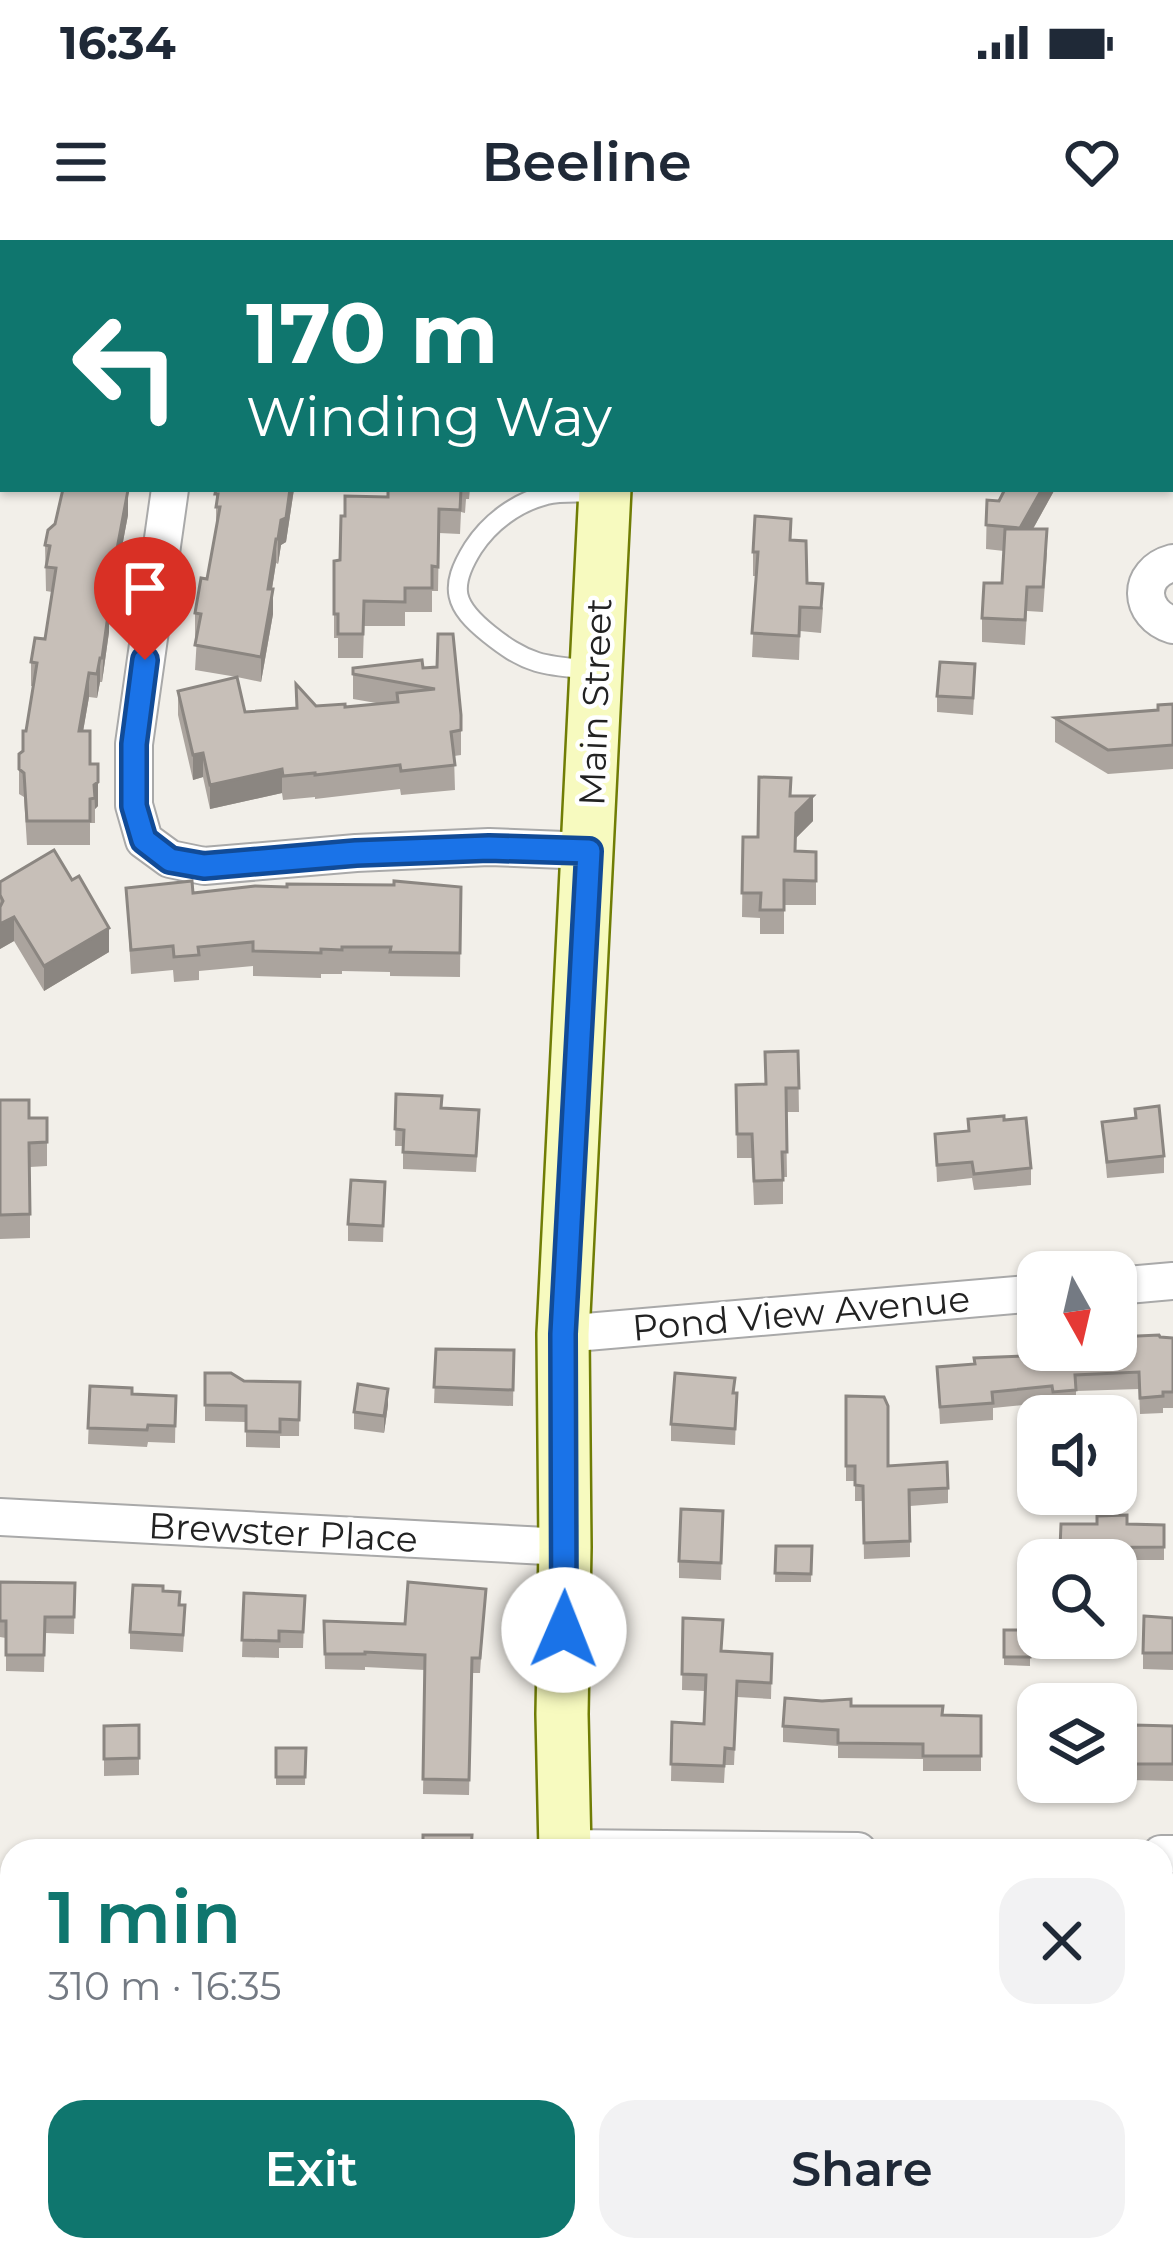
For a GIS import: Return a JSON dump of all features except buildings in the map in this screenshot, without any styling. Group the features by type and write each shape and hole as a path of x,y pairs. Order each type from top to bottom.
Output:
{"main road":[{"name":"Main Street","path":"565,1839 563,1334 604,492"}],"street":[{"path":"170,492 134,744 134,806 144,840 170,860 204,866 356,853 489,848 589,851"},
{"path":"1173,563 1150,577 1145,591 1149,609 1173,625"},
{"path":"1137,1284 1173,1281"},
{"name":"Pond View Avenue","path":"563,1334 1017,1294"},
{"name":"Brewster Place","path":"0,1517 565,1547"}],"lane":[{"path":"585,492 548,494 508,511 483,534 466,559 458,597 463,612 515,654 540,663 596,670"}],"route":[{"path":"145,660 134,744 134,806 144,840 170,860 204,866 356,853 489,848 589,851 563,1334 564,1630"}]}
